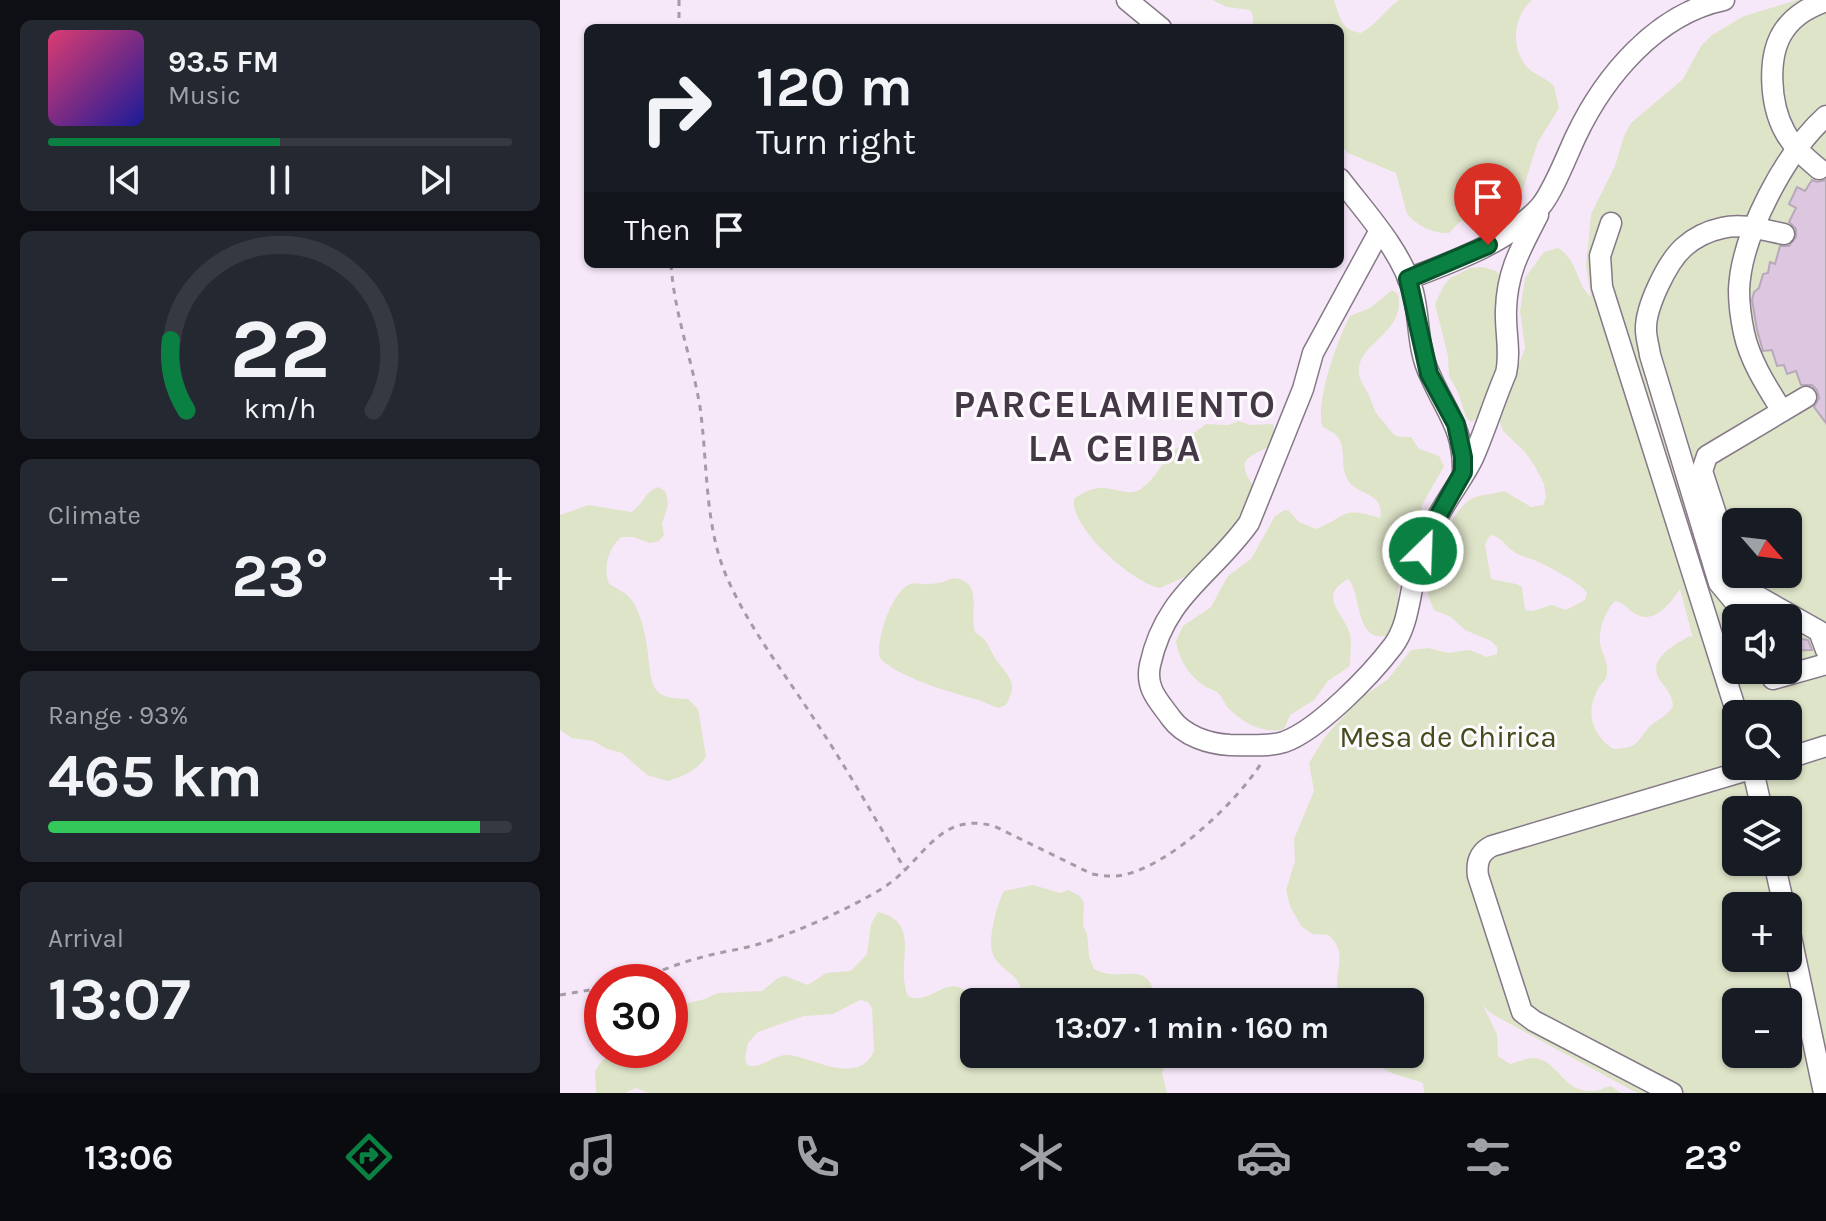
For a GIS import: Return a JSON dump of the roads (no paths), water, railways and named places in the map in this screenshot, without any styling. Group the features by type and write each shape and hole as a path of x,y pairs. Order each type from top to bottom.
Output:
{"street":[{"path":"1127,0 1156,24"},
{"path":"1379,232 1313,353 1303,389 1249,523 1237,540 1172,608 1150,664 1150,684 1158,704 1176,725 1191,735 1218,745 1272,745 1302,733 1337,705 1394,645 1407,618 1432,527 1471,462 1506,373 1505,335 1512,265 1588,111 1628,59 1655,33 1688,14 1724,0"},
{"path":"1819,169 1796,148 1778,116 1774,87 1777,47 1784,30 1812,6 1826,1"},
{"path":"1782,411 1748,347 1742,318 1740,277 1755,228 1781,172 1796,148 1826,116"},
{"path":"1344,184 1408,279 1429,374 1456,424 1462,442 1463,472"},
{"path":"1408,279 1488,245 1513,231 1538,210"},
{"path":"1611,223 1600,256 1602,287 1733,700"},
{"path":"1742,604 1734,601 1719,583 1646,331 1653,298 1671,263 1685,246 1724,227 1739,226 1784,234"},
{"path":"1762,604 1738,582 1702,471 1707,456 1806,397"},
{"path":"1802,625 1819,631 1825,646"},
{"path":"1802,668 1826,664"},
{"path":"1802,754 1826,746"},
{"path":"1672,1093 1522,1012 1478,876 1478,861 1492,846 1722,777"},
{"path":"1798,972 1824,1093"}],"district":[{"name":"PARCELAMIENTO LA CEIBA","path":"1115,426"}],"park label":[{"name":"Mesa de Chirica","path":"1448,737"}]}
